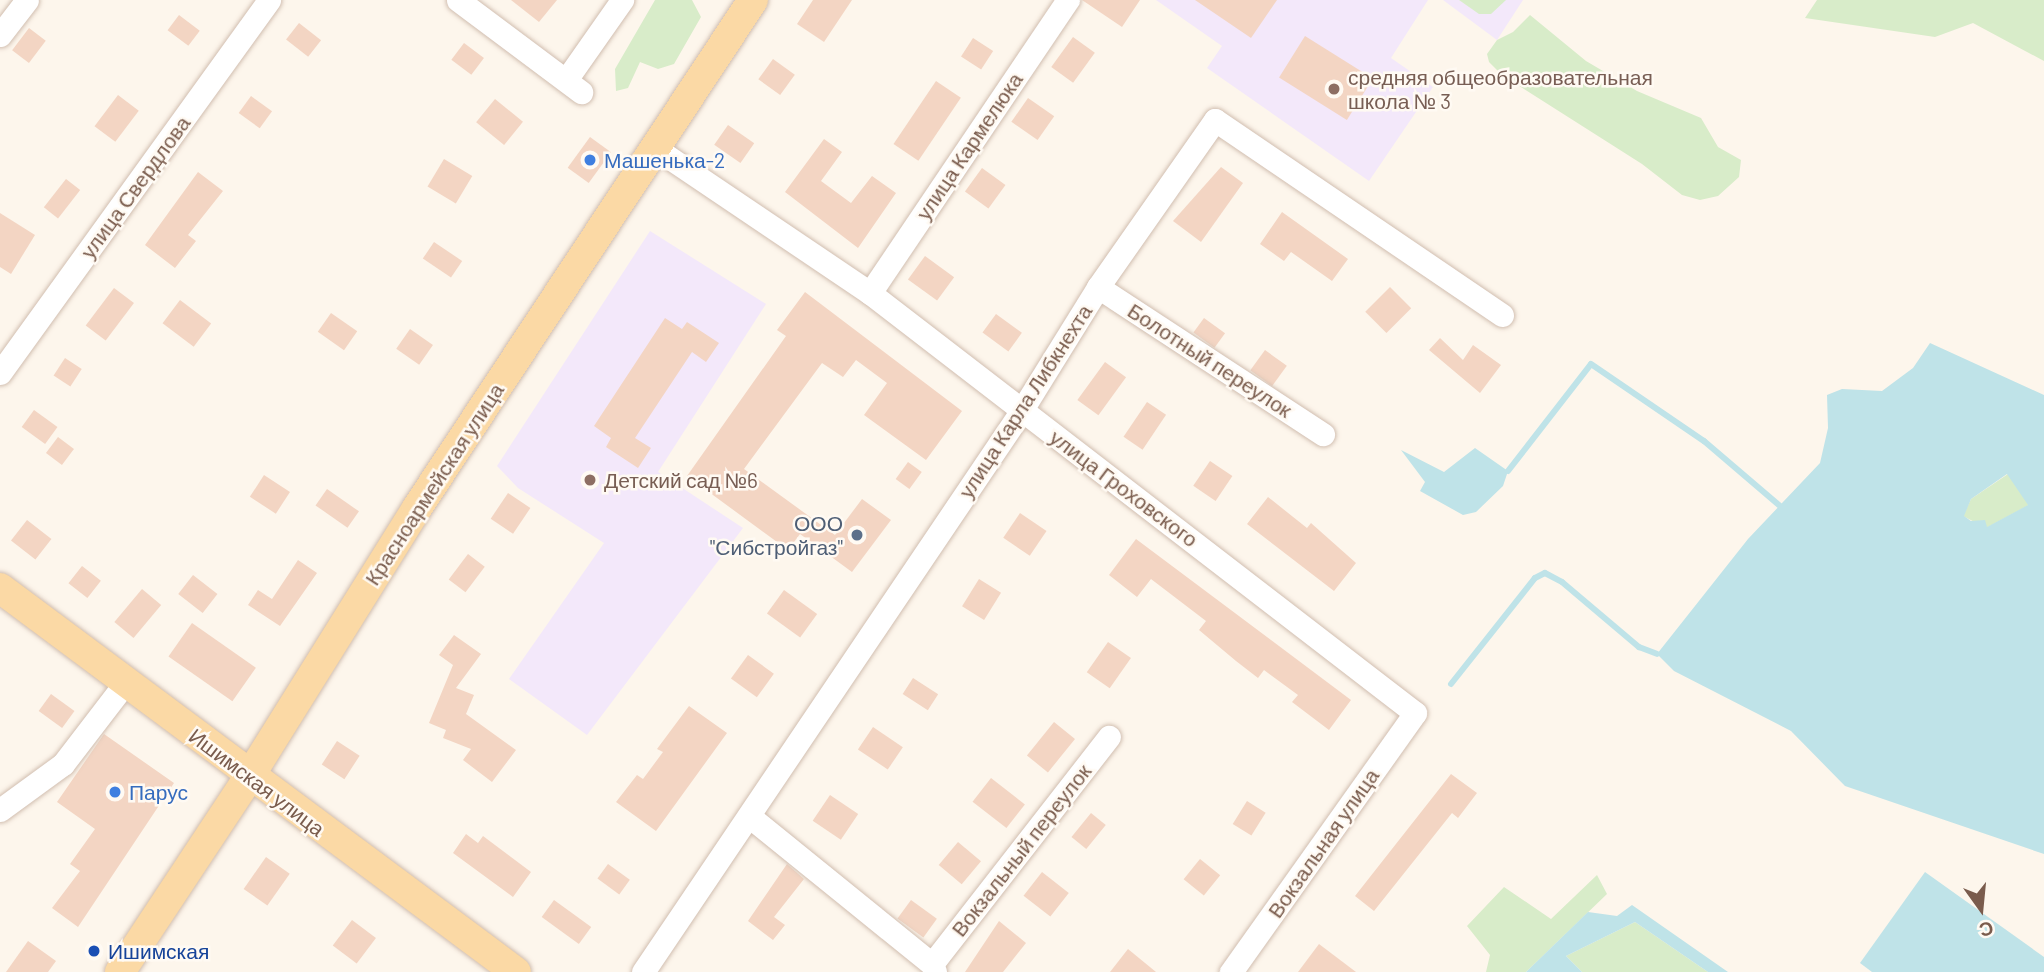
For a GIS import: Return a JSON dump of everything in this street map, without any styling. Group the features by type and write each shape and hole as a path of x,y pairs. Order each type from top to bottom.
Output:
{"main road":[{"name":"Красноармейская улица","path":"120,972 249,777 417,508 753,0"},
{"name":"Ишимская улица","path":"0,588 249,777 516,972"}],"street":[{"path":"0,36 27,0"},
{"name":"улица Свердлова","path":"0,373 269,0"},
{"path":"458,0 573,86 622,0"},
{"name":"улица Кармелюка","path":"870,293 1069,0"},
{"name":"улица Карла Либкнехта","path":"643,972 1020,413 1098,287 1215,120 1502,315"},
{"name":"улица Гроховского","path":"655,148 870,293 1020,413 1415,713"},
{"name":"Болотный переулок","path":"1098,287 1323,434"},
{"path":"0,810 63,764 126,682"},
{"name":"Вокзальная улица","path":"1231,972 1415,713"},
{"name":"Вокзальный переулок","path":"749,816 933,968 1109,737"}],"shaded area":[{"name":"средняя общеобразовательная школа № 3","path":"1156,0 1428,0 1391,58 1433,87 1369,181 1207,68 1222,46"},
{"name":"средняя общеобразовательная школа № 3","path":"1443,0 1523,0 1497,40"},
{"name":"Детский сад №6","path":"650,231 766,304 658,472 743,528 587,735 509,679 604,543 518,488 497,466"}],"green space":[{"path":"655,0 692,0 701,17 674,64 658,69 640,62 628,88 616,91 615,69"},
{"path":"1459,0 1506,0 1491,14 1479,14"},
{"path":"1817,0 2044,0 2044,61 1973,23 1935,37 1805,18"},
{"path":"1530,15 1586,61 1637,91 1701,118 1718,147 1741,160 1739,177 1718,196 1700,200 1682,195 1642,164 1502,75 1489,62 1487,54 1497,40 1513,32"},
{"path":"2008,474 2029,505 1986,528 1963,516 1971,499"},
{"path":"1597,875 1607,894 1526,972 1486,972 1490,955 1467,926 1504,887 1551,919"},
{"path":"1635,922 1708,972 1582,972 1566,956"}],"water":[{"path":"1930,343 2044,395 2044,854 1845,786 1791,731 1674,671 1657,654 1748,539 1820,463 1828,428 1827,395 1842,389 1882,391 1913,368","holes":["2007,474 2028,505 1987,527 1985,520 1971,521 1964,516 1971,499"]},
{"path":"1475,448 1508,471 1503,486 1476,512 1463,515 1420,491 1425,482 1401,450 1444,472"},
{"path":"1925,872 2044,957 2044,972 1872,972 1860,963"},
{"path":"1632,905 1728,972 1708,972 1635,922 1566,956 1582,972 1526,972 1588,912 1617,916"}],"building":[{"path":"511,0 557,0 539,22"},
{"path":"813,0 852,0 824,42 797,24"},
{"path":"1082,0 1140,0 1122,27"},
{"path":"1195,0 1277,0 1251,38"},
{"path":"179,15 200,31 188,46 168,30"},
{"path":"299,23 321,40 308,57 286,40"},
{"path":"29,28 46,41 29,63 12,50"},
{"path":"1305,36 1373,78 1347,120 1279,78"},
{"path":"1073,37 1095,53 1073,83 1051,67"},
{"path":"973,38 993,51 981,70 961,56"},
{"path":"464,43 484,58 471,75 451,60"},
{"path":"773,59 795,75 780,95 758,79"},
{"path":"936,81 961,98 918,161 894,144"},
{"path":"118,95 139,111 115,142 95,126"},
{"path":"251,96 272,111 260,128 239,113"},
{"path":"1028,98 1054,116 1038,140 1011,122"},
{"path":"495,99 523,122 504,145 476,122"},
{"path":"728,125 754,143 740,163 714,145"},
{"name":"Машенька-2","path":"590,137 611,152 589,183 568,168"},
{"path":"824,139 842,152 821,181 851,203 872,176 896,193 858,248 785,192"},
{"path":"444,159 472,176 456,203 428,186"},
{"path":"1221,167 1243,183 1201,242 1173,221"},
{"path":"982,168 1005,185 988,209 965,191"},
{"path":"198,172 223,191 188,235 196,241 175,268 145,245"},
{"path":"66,179 80,190 58,218 44,207"},
{"path":"1282,212 1348,259 1332,281 1291,252 1284,261 1260,244"},
{"path":"0,213 35,235 11,274 0,267"},
{"path":"434,242 462,261 451,278 423,259"},
{"path":"925,256 954,277 937,301 908,279"},
{"path":"1390,287 1411,308 1386,333 1365,312"},
{"path":"114,288 134,303 106,341 86,326"},
{"path":"805,292 962,411 926,460 864,415 887,383 856,360 843,377 822,363 744,469 835,535 862,499 891,520 852,572 800,534 788,550 687,476 786,336 777,330"},
{"path":"180,300 211,323 194,347 163,323"},
{"path":"331,313 357,331 344,350 318,332"},
{"path":"996,314 1022,333 1008,351 982,333"},
{"path":"665,318 682,329 687,322 719,343 706,362 692,352 635,438 651,448 638,468 606,447 611,438 594,426"},
{"path":"1204,318 1225,333 1214,348 1193,333"},
{"path":"410,329 433,345 419,365 396,349"},
{"path":"1440,338 1463,360 1473,345 1501,365 1480,393 1429,350"},
{"path":"1265,350 1287,366 1272,386 1250,370"},
{"path":"65,358 82,369 70,387 54,376"},
{"path":"1105,362 1126,377 1098,415 1077,400"},
{"path":"1147,402 1166,415 1143,450 1124,437"},
{"path":"34,410 57,427 45,444 22,427"},
{"path":"58,437 74,449 62,465 46,453"},
{"path":"1210,461 1232,476 1216,501 1193,486"},
{"path":"908,462 922,472 909,489 896,479"},
{"path":"264,475 290,492 276,514 250,497"},
{"path":"327,489 359,511 347,528 316,505"},
{"path":"508,493 530,508 513,534 491,519"},
{"path":"1268,497 1307,528 1311,523 1356,563 1334,591 1247,524"},
{"path":"1020,513 1047,531 1030,556 1003,538"},
{"path":"27,520 51,539 35,560 11,540"},
{"path":"1136,539 1351,700 1329,730 1292,702 1298,695 1264,670 1258,678 1199,630 1206,621 1151,579 1137,597 1109,575"},
{"path":"468,554 485,567 466,592 449,580"},
{"path":"298,560 317,573 280,626 248,605 258,590 272,599"},
{"path":"82,566 101,581 87,598 68,583"},
{"path":"193,575 217,594 203,613 178,594"},
{"path":"979,579 1001,593 984,620 962,606"},
{"path":"142,589 161,605 134,638 114,622"},
{"path":"784,590 817,614 800,638 767,613"},
{"path":"192,623 256,668 232,701 168,657"},
{"path":"454,635 481,654 456,688 474,695 466,714 516,750 492,782 463,760 471,749 443,738 446,730 429,723 453,665 439,655"},
{"path":"1108,642 1131,658 1110,688 1087,672"},
{"path":"748,655 774,674 757,697 731,678"},
{"path":"913,678 938,694 928,710 903,694"},
{"path":"51,694 74,711 62,728 39,711"},
{"path":"689,706 727,733 656,831 616,802 637,775 643,779 663,752 657,749"},
{"path":"1054,722 1075,739 1048,772 1027,755"},
{"path":"873,727 903,747 888,770 858,749"},
{"name":"Парус","path":"104,734 174,783 78,927 52,908 80,871 70,864 95,829 57,802"},
{"path":"337,741 360,756 344,779 322,764"},
{"path":"1451,774 1477,793 1458,818 1452,813 1374,911 1355,896"},
{"path":"991,778 1025,804 1006,828 973,802"},
{"path":"830,795 858,814 841,840 813,821"},
{"path":"1247,801 1266,813 1251,836 1233,824"},
{"path":"1091,813 1106,825 1086,849 1071,837"},
{"path":"466,834 478,843 483,836 531,872 513,897 453,853"},
{"path":"958,842 981,861 962,884 939,865"},
{"path":"266,857 290,874 267,906 244,889"},
{"path":"1200,859 1220,875 1204,896 1184,879"},
{"path":"608,864 630,880 619,894 597,879"},
{"path":"787,864 804,879 774,917 785,925 773,940 748,921"},
{"path":"1042,872 1069,893 1050,917 1024,896"},
{"path":"554,900 591,927 579,944 542,917"},
{"path":"911,900 937,919 923,937 897,919"},
{"path":"352,920 376,938 357,964 333,946"},
{"path":"999,921 1026,943 1003,972 965,972"},
{"path":"28,941 56,961 48,972 6,972"},
{"path":"1319,944 1356,972 1298,972"},
{"path":"1128,949 1156,972 1110,972"}],"waterway":[{"path":"1508,471 1591,364 1704,441 1780,506"},
{"path":"1451,684 1535,578 1545,573 1562,582 1639,647 1657,654"}],"place":[{"name":"средняя общеобразовательная школа № 3","path":"1334,89"},
{"name":"Машенька-2","path":"590,160"},
{"name":"Детский сад №6","path":"590,480"},
{"name":"ООО \"Сибстройгаз\"","path":"857,535"},
{"name":"Парус","path":"115,792"},
{"name":"Ишимская","path":"94,951"}]}
